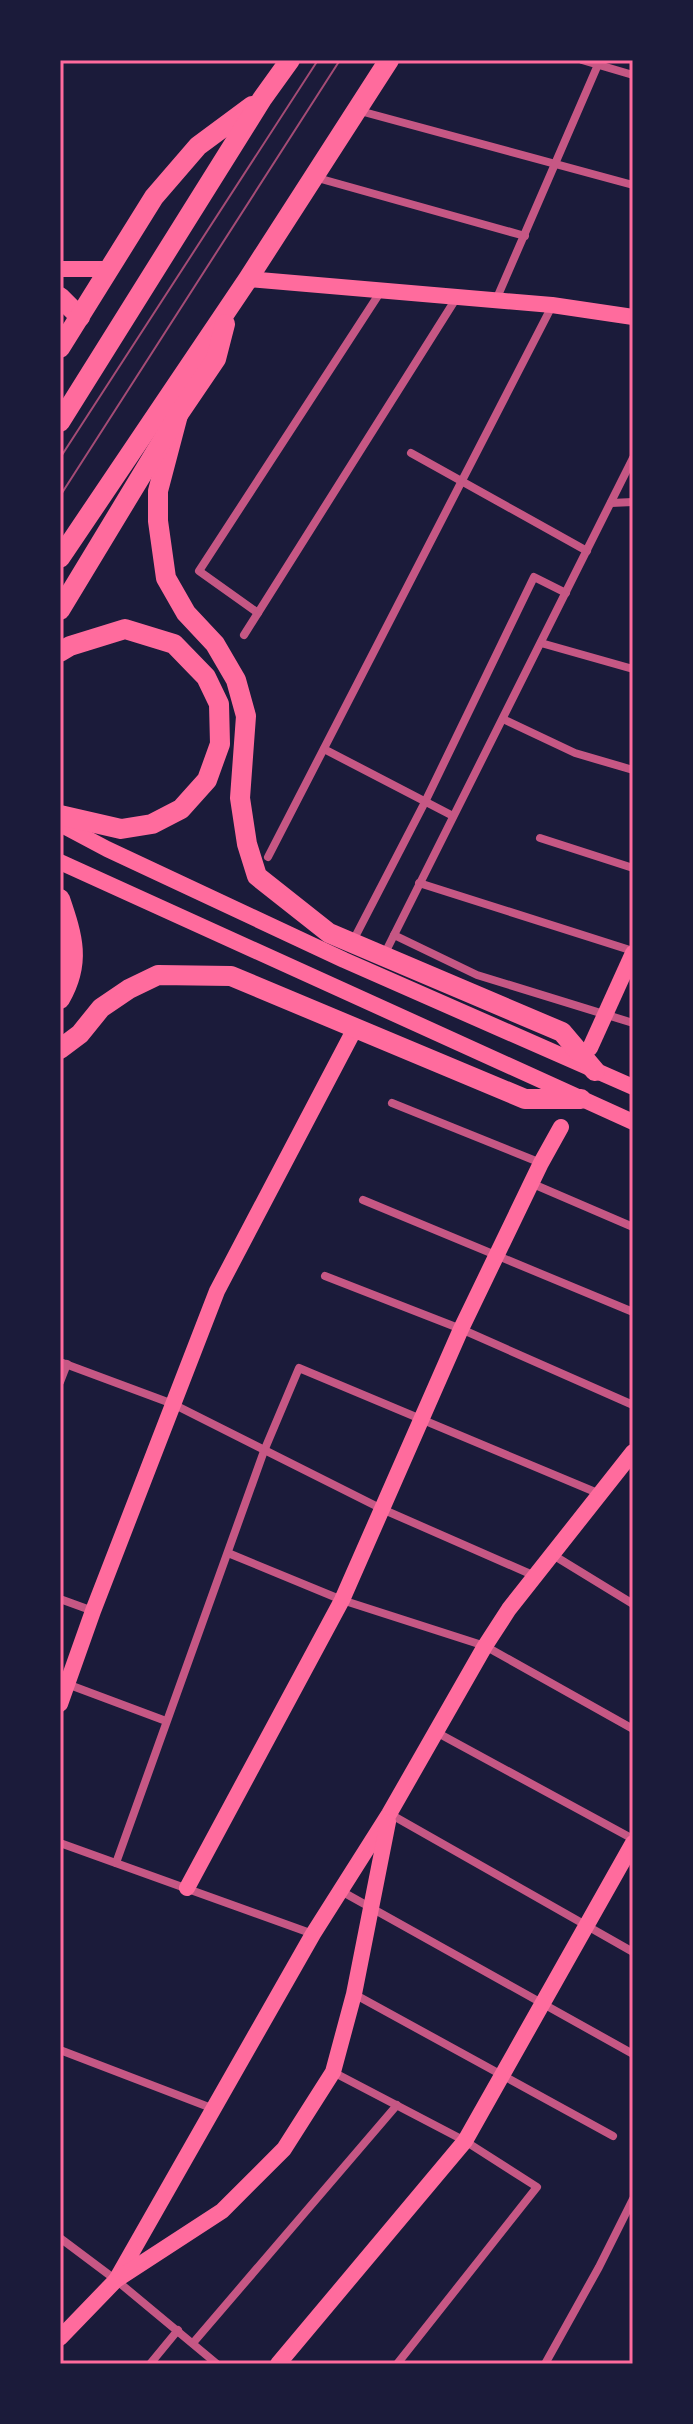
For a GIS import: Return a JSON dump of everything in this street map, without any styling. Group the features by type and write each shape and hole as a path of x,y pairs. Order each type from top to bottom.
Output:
{"highway":[{"path":"60,422 262,99 290,60"},
{"path":"60,558 229,308 389,60"},
{"path":"60,348 154,197 198,146 262,99"},
{"path":"60,297 80,317"},
{"path":"60,610 178,415 216,359 229,308"},
{"path":"178,415 158,491 158,521 166,578 186,613 215,644 236,680 246,716 240,798 247,844 257,876 329,933 562,1032 595,1071"},
{"path":"60,652 125,629 174,644 206,677 219,704 220,744 207,780 181,809 152,824 121,829 60,815"},
{"path":"60,899 74,939 71,980 60,999"},
{"path":"60,1049 80,1034 101,1008 129,989 158,975 231,976 525,1099 581,1099"}],"main road":[{"path":"60,269 109,269"},
{"path":"248,279 552,305 633,317"},
{"path":"60,824 344,960 633,1087"},
{"path":"60,862 633,1122"},
{"path":"590,1048 633,952"},
{"path":"60,1704 217,1291 351,1036"},
{"path":"187,1888 342,1600 461,1329 561,1127"},
{"path":"116,2280 313,1934 389,1814 485,1646 509,1609 633,1452"},
{"path":"60,2338 116,2280 222,2211 284,2149 333,2072 373,1909 389,1814"},
{"path":"278,2364 465,2141 633,1841"}],"street":[{"path":"582,60 633,75"},
{"path":"496,300 599,63"},
{"path":"357,110 633,185"},
{"path":"313,177 525,236"},
{"path":"258,613 199,571 381,290"},
{"path":"244,635 458,296"},
{"path":"268,857 552,305"},
{"path":"411,453 587,551"},
{"path":"385,953 633,458"},
{"path":"611,503 633,502"},
{"path":"355,937 425,802 534,577 566,593"},
{"path":"541,643 633,669"},
{"path":"503,719 575,753 633,770"},
{"path":"324,749 453,816"},
{"path":"540,838 633,868"},
{"path":"419,883 633,952"},
{"path":"394,935 477,975 633,1023"},
{"path":"392,1103 541,1163"},
{"path":"533,1184 633,1227"},
{"path":"363,1200 633,1312"},
{"path":"325,1276 461,1329 633,1405"},
{"path":"60,1382 64,1363 173,1404 382,1509 535,1576"},
{"path":"116,1863 264,1451 299,1368 600,1494"},
{"path":"228,1553 342,1600 485,1646 633,1729"},
{"path":"553,1555 633,1604"},
{"path":"60,1599 93,1611"},
{"path":"67,1684 166,1721"},
{"path":"436,1732 633,1841"},
{"path":"389,1814 633,1952"},
{"path":"60,1843 313,1934"},
{"path":"340,1890 633,2054"},
{"path":"354,1994 613,2136"},
{"path":"60,2050 214,2109"},
{"path":"333,2072 465,2141 537,2187 397,2364"},
{"path":"193,2343 397,2105"},
{"path":"545,2364 633,2199"},
{"path":"60,2238 217,2364"},
{"path":"150,2364 178,2330"}],"tram line":[{"path":"60,458 318,60"},
{"path":"60,496 340,60"}]}
